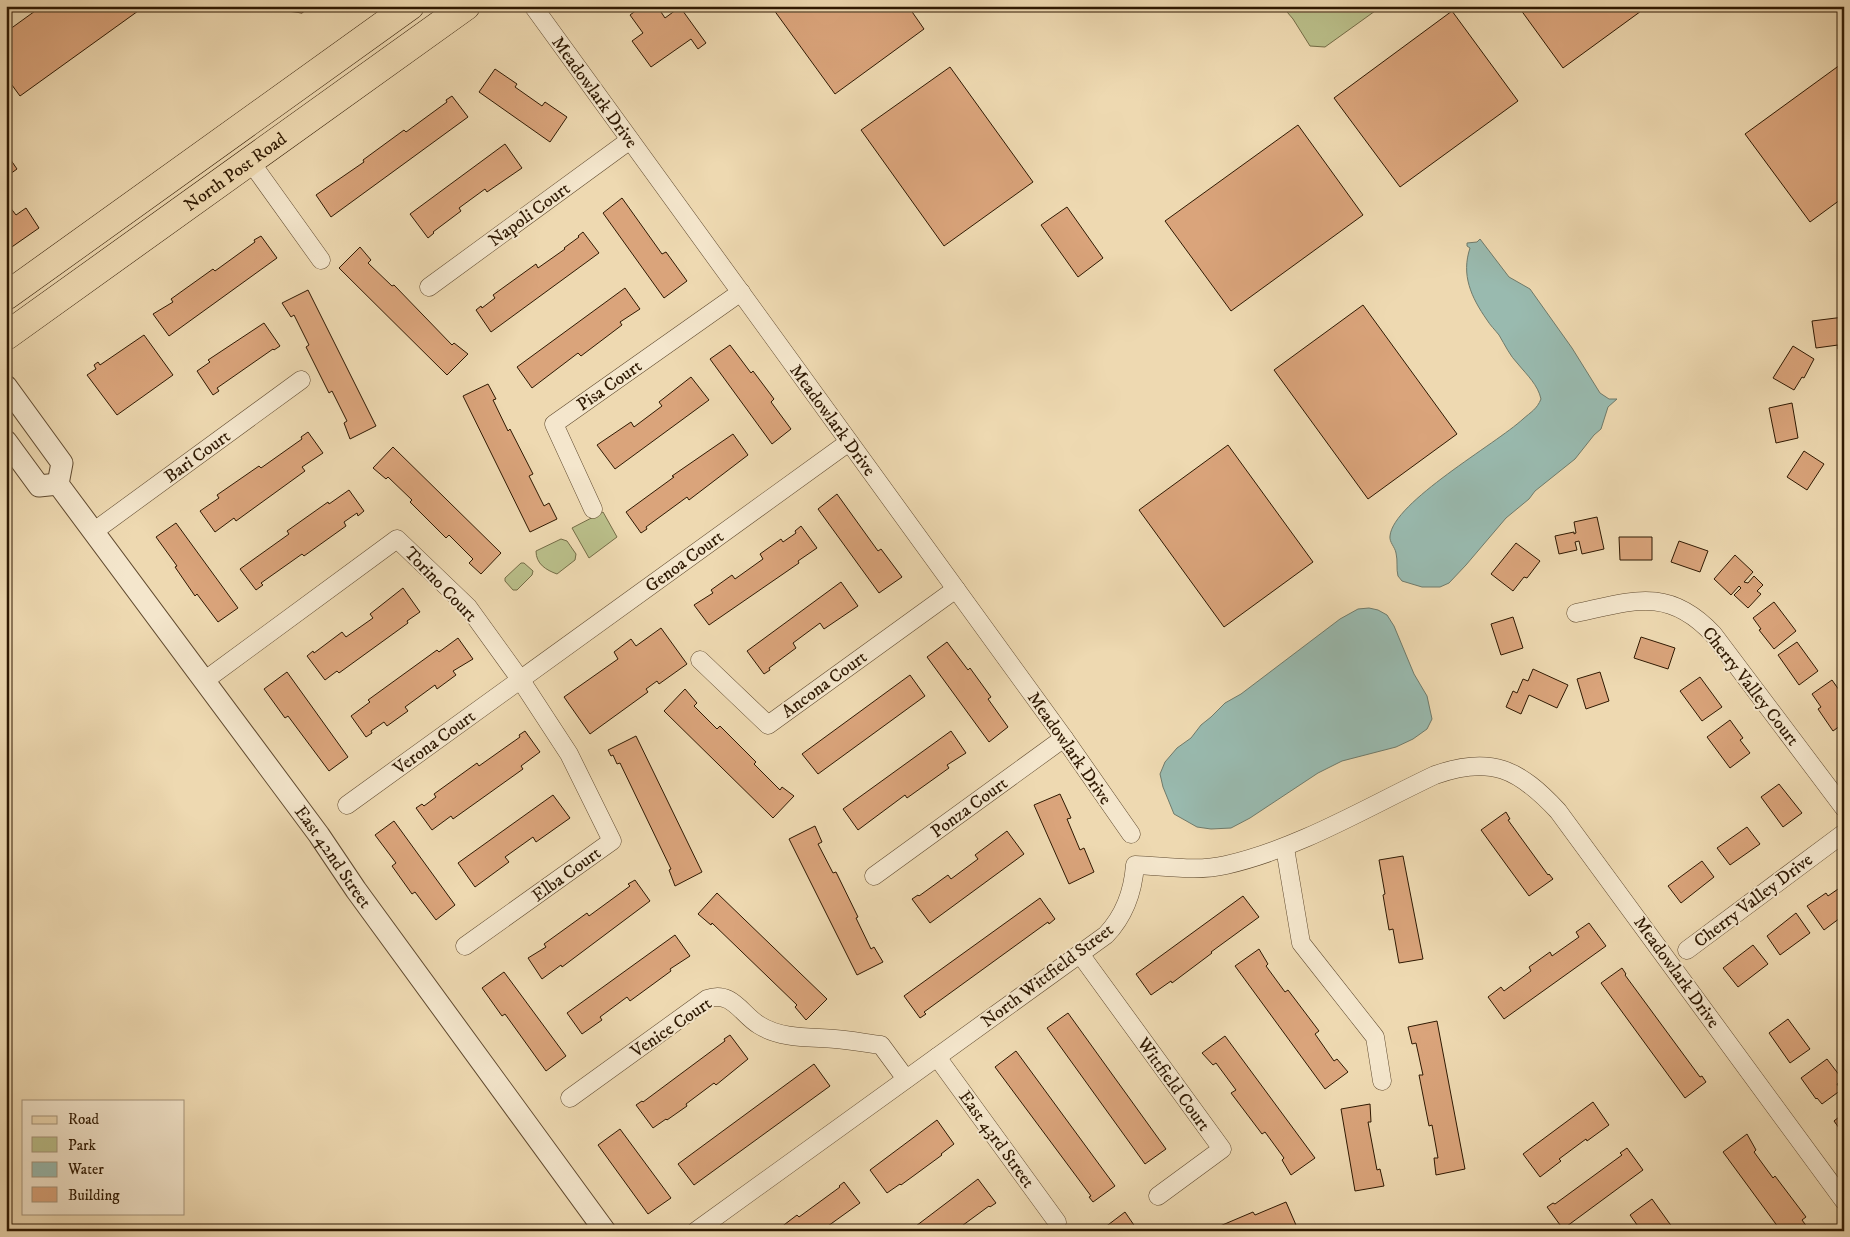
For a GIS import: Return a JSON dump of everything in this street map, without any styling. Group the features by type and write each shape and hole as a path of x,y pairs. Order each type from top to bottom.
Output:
{"main road":[{"name":"North Post Road","path":"6,296 410,6"},
{"name":"North Post Road","path":"6,336 466,6"}],"street":[{"name":"Meadowlark Drive","path":"533,6 1064,738 1131,834"},
{"name":"Napoli Court","path":"429,287 630,140"},
{"path":"250,161 321,260"},
{"name":"Pisa Court","path":"594,509 554,424 741,292"},
{"name":"Bari Court","path":"93,532 301,380"},
{"path":"6,386 62,463 58,484 39,486 6,441"},
{"name":"Genoa Court","path":"520,680 849,442"},
{"name":"East 42nd Street","path":"58,484 319,835 356,890 605,1231"},
{"name":"Torino Court","path":"204,681 397,539 468,608 520,680 569,754"},
{"name":"Ancona Court","path":"700,660 768,725 956,590"},
{"name":"Cherry Valley Court","path":"1576,613 1620,603 1644,600 1675,606 1702,622 1844,808"},
{"name":"Verona Court","path":"347,805 520,680"},
{"name":"Ponza Court","path":"874,876 1064,738"},
{"name":"Elba Court","path":"465,946 612,841 569,754"},
{"name":"North Wittfield Street","path":"696,1231 1106,935 1120,918 1132,891 1135,865 1200,868 1225,865 1285,848 1436,775 1470,766 1490,766"},
{"name":"Meadowlark Drive","path":"1490,766 1522,778 1541,793 1558,811 1844,1201"},
{"name":"Cherry Valley Drive","path":"1687,950 1844,833"},
{"path":"1285,848 1301,943 1375,1037 1382,1081"},
{"name":"Wittfield Court","path":"1080,954 1222,1149 1158,1196"},
{"name":"Venice Court","path":"570,1098 707,1000 716,996 727,999 759,1025 778,1032 795,1036 881,1045 906,1078"},
{"name":"East 43rd Street","path":"937,1057 1057,1222"}],"green space":[{"path":"1282,6 1382,6 1325,47 1310,46 1293,19"},
{"path":"603,512 617,537 589,558 572,528"},
{"path":"561,539 567,541 576,554 575,560 557,574 542,566 536,556 536,551"},
{"path":"521,563 524,563 533,571 532,575 517,590 513,590 505,581 505,578"}],"water":[{"path":"1480,239 1509,277 1530,289 1572,348 1600,393 1609,399 1617,399 1608,407 1601,429 1575,459 1535,491 1529,499 1506,518 1449,583 1440,587 1422,587 1402,581 1398,576 1396,553 1390,538 1395,522 1426,491 1510,430 1538,405 1541,399 1535,385 1512,358 1472,294 1467,277 1467,258 1470,248 1467,246 1467,243 1477,242"},
{"path":"1369,608 1387,615 1394,626 1414,674 1427,696 1432,719 1427,729 1413,739 1396,747 1342,761 1318,773 1250,818 1231,828 1211,829 1197,827 1174,814 1160,774 1165,762 1177,748 1191,738 1201,725 1225,703 1241,694 1340,619 1358,609"}],"building":[{"path":"42,6 145,6 20,96 6,77 6,32"},
{"path":"277,6 320,6 310,7 302,13 280,10"},
{"path":"642,6 657,6 665,18 680,7 706,43 698,49 691,39 651,67 632,41 643,33 630,15"},
{"path":"771,6 908,6 924,29 835,94"},
{"path":"1518,6 1648,6 1563,68"},
{"path":"1452,11 1518,101 1400,187 1334,98"},
{"path":"1844,62 1844,197 1810,222 1745,134"},
{"path":"950,67 1033,182 944,246 861,130"},
{"path":"495,69 517,84 515,87 542,106 545,102 567,117 550,142 479,92"},
{"path":"452,96 468,117 331,217 316,195 364,162 363,160 404,130 406,132 447,102 446,100"},
{"path":"1298,125 1363,215 1231,311 1165,221"},
{"path":"505,144 522,168 487,192 485,189 459,208 461,211 428,238 410,214"},
{"path":"6,153 17,169 6,177"},
{"path":"622,198 662,254 666,252 687,281 664,298 603,213"},
{"path":"6,202 16,215 26,208 39,228 6,251"},
{"path":"1067,207 1103,258 1078,277 1041,225"},
{"path":"583,232 599,253 491,332 476,310 481,306 482,308 495,298 493,295 536,264 538,268 565,249"},
{"path":"261,236 277,258 169,336 153,314 173,302 171,299 213,269 215,271"},
{"path":"360,247 371,260 368,263 392,286 394,285 452,345 454,343 468,354 447,375 339,268"},
{"path":"625,288 640,309 620,322 622,325 581,356 578,353 532,388 517,367"},
{"path":"308,290 376,426 350,439 344,423 347,421 332,391 329,393 306,347 309,345 294,315 291,317 282,303"},
{"path":"1363,305 1457,434 1368,499 1274,370"},
{"path":"1844,317 1844,348 1838,349 1838,345 1816,348 1812,321"},
{"path":"264,323 280,346 217,388 219,391 213,395 197,371 210,362 208,360"},
{"path":"144,335 173,375 117,415 87,375 96,369 94,365 98,362 100,365"},
{"path":"730,345 774,399 771,402 791,429 772,444 710,359"},
{"path":"1793,346 1814,359 1804,378 1802,377 1794,390 1773,378"},
{"path":"691,377 709,400 615,469 597,445 631,422 634,427 662,406 659,402"},
{"path":"488,384 496,399 493,400 508,431 510,429 533,474 529,476 544,506 549,503 557,519 530,532 463,396"},
{"path":"1792,403 1798,438 1776,443 1769,408"},
{"path":"308,432 323,453 302,467 305,471 236,521 234,518 215,532 200,511 219,498 217,495 259,466 261,468 302,439 301,437"},
{"path":"733,434 748,455 689,500 687,497 646,527 647,529 641,533 626,512 674,477 672,476"},
{"path":"1228,445 1313,562 1224,627 1139,510"},
{"path":"393,447 501,553 481,574 469,563 473,559 449,535 446,538 410,502 412,500 388,477 386,479 373,468"},
{"path":"1804,451 1824,464 1807,490 1787,477"},
{"path":"349,490 364,511 358,516 357,513 344,522 346,526 304,556 302,554 261,583 263,585 256,590 240,569 289,534 287,531 328,502 329,504"},
{"path":"837,494 878,551 881,549 902,577 879,593 818,509"},
{"path":"1597,517 1604,549 1582,554 1579,541 1575,542 1577,550 1559,554 1555,536 1574,532 1574,534 1576,533 1574,522"},
{"path":"176,523 238,608 218,622 197,594 195,596 175,567 177,566 156,537"},
{"path":"801,526 817,548 798,561 799,563 709,625 694,605 713,593 711,590 732,575 735,579 763,559 760,554 781,539 783,542 796,533 795,531"},
{"path":"1619,537 1652,537 1652,560 1620,560"},
{"path":"1679,541 1708,551 1700,572 1671,562"},
{"path":"1516,543 1540,561 1527,578 1524,577 1513,591 1491,574"},
{"path":"1735,555 1753,572 1744,582 1748,583 1754,576 1763,585 1757,591 1761,594 1748,608 1734,595 1741,588 1739,586 1731,595 1714,579"},
{"path":"841,582 858,606 824,629 820,623 793,643 796,648 769,668 770,670 764,674 747,651"},
{"path":"403,588 420,612 407,621 408,623 339,673 337,671 325,680 307,656 342,632 346,637 373,618 370,614"},
{"path":"1774,602 1796,631 1774,649 1759,630 1761,629 1753,618"},
{"path":"1513,617 1523,648 1501,655 1491,624"},
{"path":"661,628 687,664 659,684 657,681 646,689 648,692 590,734 564,697 618,659 614,652 631,639 636,646"},
{"path":"1641,637 1675,648 1668,669 1634,658"},
{"path":"458,638 473,659 453,671 456,675 437,689 435,685 405,707 408,711 387,726 384,722 366,737 351,716 370,702 368,700 437,650 439,652"},
{"path":"947,642 968,670 970,668 991,697 988,699 1008,727 989,742 927,657"},
{"path":"1797,642 1818,671 1799,685 1778,655"},
{"path":"1533,669 1568,685 1557,708 1529,695 1521,714 1506,707 1513,691 1517,693 1523,679 1528,681"},
{"path":"287,672 348,757 329,771 288,716 285,718 264,689"},
{"path":"1600,672 1609,701 1586,709 1577,679"},
{"path":"910,675 925,696 818,774 802,754"},
{"path":"1700,677 1722,707 1702,721 1680,691"},
{"path":"1832,680 1844,697 1844,723 1833,731 1818,709 1821,707 1812,694"},
{"path":"685,689 697,703 694,706 717,729 720,726 756,762 754,764 780,790 782,787 794,796 773,818 664,711"},
{"path":"1730,720 1743,738 1740,740 1750,753 1730,768 1707,737"},
{"path":"525,731 540,752 521,766 523,769 453,819 451,816 432,830 416,808 422,804 424,806 436,797 434,794 477,763 479,766 520,737 519,735"},
{"path":"951,731 966,753 947,765 949,768 907,798 905,795 858,830 843,809"},
{"path":"636,736 702,872 675,886 669,870 671,869 620,763 617,764 613,755 611,756 608,750"},
{"path":"1779,784 1802,813 1783,827 1761,797"},
{"path":"1060,794 1071,818 1067,819 1080,850 1084,848 1094,872 1069,884 1034,805"},
{"path":"553,795 570,818 536,842 533,837 505,857 509,862 475,887 458,863"},
{"path":"1506,812 1510,819 1508,820 1548,875 1553,879 1529,896 1481,830"},
{"path":"394,821 455,905 436,920 415,892 412,894 392,866 396,863 375,835"},
{"path":"815,826 822,842 818,844 833,873 836,872 871,949 874,947 883,962 857,975 789,839"},
{"path":"1747,827 1760,844 1730,865 1717,848"},
{"path":"1007,831 1024,854 930,923 912,899 948,875 951,879 978,859 975,855"},
{"path":"1403,856 1423,959 1399,963 1393,929 1389,930 1379,860"},
{"path":"1702,861 1714,877 1681,903 1668,886"},
{"path":"635,880 650,901 562,967 561,965 542,979 528,958 546,947 544,944 587,913 589,916 630,886 628,884"},
{"path":"1841,887 1844,891 1844,915 1824,930 1807,906 1826,893 1828,896"},
{"path":"717,893 827,999 806,1020 795,1007 797,1005 712,923 711,925 698,914"},
{"path":"1243,896 1259,917 1172,983 1171,981 1151,995 1136,974"},
{"path":"1040,898 1055,919 1049,924 1048,922 924,1012 926,1014 920,1018 904,996"},
{"path":"1796,913 1810,933 1780,955 1767,936"},
{"path":"1589,923 1606,946 1504,1019 1488,997 1501,987 1504,991 1531,971 1529,967 1550,952 1552,956 1579,937 1576,932"},
{"path":"675,935 690,956 670,969 671,971 630,1001 627,997 600,1017 602,1020 582,1034 567,1013"},
{"path":"1753,945 1768,964 1738,987 1723,968"},
{"path":"1259,949 1268,964 1266,966 1285,992 1288,990 1319,1031 1315,1034 1334,1061 1337,1059 1348,1072 1325,1089 1235,966"},
{"path":"1622,968 1625,975 1700,1077 1702,1076 1706,1082 1685,1098 1601,983"},
{"path":"504,972 566,1056 546,1071 505,1014 502,1016 482,988"},
{"path":"1068,1013 1166,1149 1145,1164 1047,1028"},
{"path":"1788,1019 1810,1049 1790,1063 1769,1033"},
{"path":"1437,1021 1465,1169 1436,1175 1434,1158 1438,1158 1432,1125 1429,1126 1419,1075 1423,1075 1416,1043 1412,1044 1408,1027"},
{"path":"730,1035 748,1059 716,1085 714,1083 686,1104 687,1106 653,1128 636,1105 643,1102 725,1041 724,1039"},
{"path":"1225,1036 1315,1158 1291,1175 1282,1160 1284,1158 1265,1132 1262,1134 1231,1093 1236,1090 1216,1063 1213,1065 1202,1053"},
{"path":"1016,1051 1115,1186 1093,1202 1089,1197 1091,1196 995,1067"},
{"path":"1827,1059 1843,1080 1837,1084 1841,1090 1822,1104 1816,1099 1801,1078"},
{"path":"814,1064 830,1086 694,1185 678,1164"},
{"path":"1593,1102 1609,1125 1559,1159 1561,1161 1540,1177 1523,1154"},
{"path":"1370,1104 1371,1122 1368,1122 1377,1170 1380,1169 1384,1186 1355,1191 1341,1109"},
{"path":"1844,1113 1844,1135 1834,1121"},
{"path":"937,1120 954,1144 901,1185 887,1193 870,1170"},
{"path":"620,1129 671,1198 648,1214 598,1145"},
{"path":"1747,1134 1756,1150 1754,1152 1806,1217 1802,1220 1810,1231 1781,1231 1723,1152"},
{"path":"1627,1148 1643,1170 1563,1229 1547,1207 1553,1203 1555,1204 1622,1155 1620,1153"},
{"path":"978,1179 996,1203 955,1231 913,1231 912,1229"},
{"path":"844,1182 860,1203 821,1231 776,1231 797,1215 799,1217"},
{"path":"1652,1199 1675,1231 1647,1231 1643,1227 1640,1229 1630,1215"},
{"path":"1286,1202 1296,1225 1281,1231 1217,1231 1222,1229 1220,1226 1253,1212 1255,1215"},
{"path":"1125,1212 1138,1231 1100,1231"}]}
